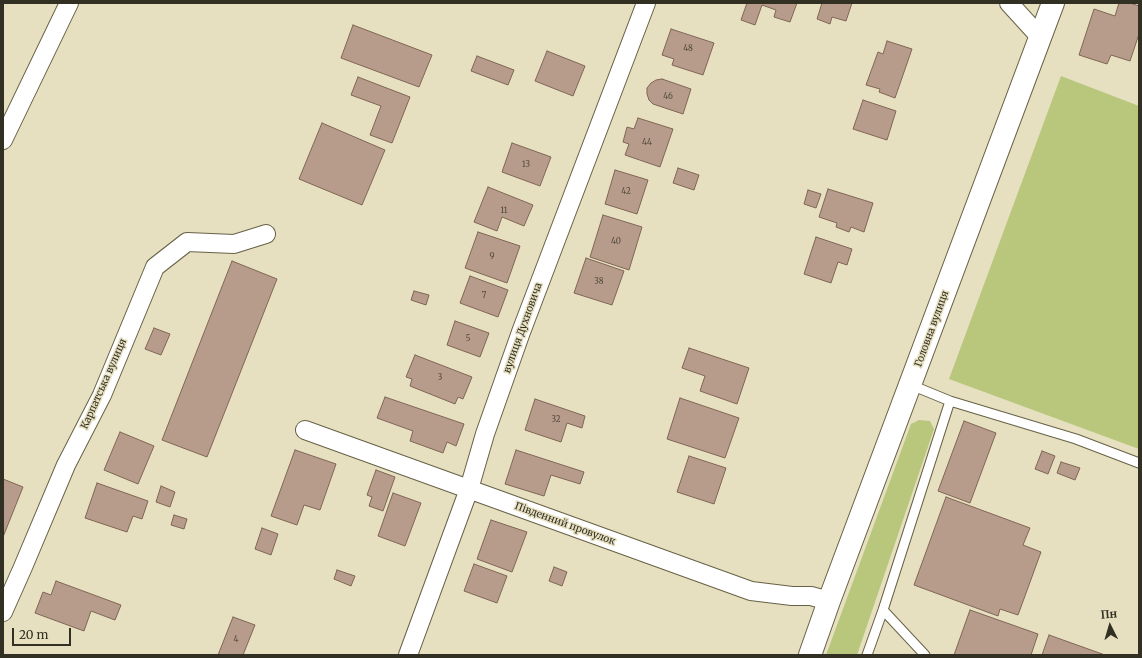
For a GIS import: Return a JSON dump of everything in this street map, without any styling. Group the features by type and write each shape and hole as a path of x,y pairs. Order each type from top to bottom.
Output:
{"main road":[{"name":"Головна вулиця","path":"810,655 1052,3"}],"street":[{"path":"3,140 69,3"},
{"name":"вулиця Духновича","path":"408,655 469,489 485,434 521,332 646,3"},
{"path":"1009,3 1040,37"},
{"name":"Карпатська вулиця","path":"3,612 66,465 102,395 155,267 187,242 234,244 266,234"},
{"name":"Південний провулок","path":"305,430 750,591 792,596 811,596 829,601"}],"lane":[{"path":"911,385 950,401 1076,439 1139,463"},
{"path":"867,655 883,610 950,401"},
{"path":"883,610 925,655"}],"green space":[{"path":"1061,76 1139,106 1139,449 949,379"},
{"path":"919,420 930,421 934,429 857,655 826,655 911,424"}],"building":[{"path":"747,3 797,3 790,22 774,17 776,10 762,5 755,25 741,20"},
{"path":"822,3 852,3 846,21 832,17 830,24 817,19"},
{"path":"1119,3 1130,3 1139,6 1139,34 1130,61 1111,55 1107,64 1079,55 1094,9 1115,16"},
{"path":"353,25 432,55 419,87 341,58"},
{"path":"671,29 714,43 703,75 672,65 674,59 662,55"},
{"path":"887,41 912,49 895,98 879,92 880,89 866,85 878,52 883,54"},
{"path":"547,51 585,66 573,96 535,81"},
{"path":"477,56 514,70 508,85 471,71"},
{"path":"358,77 410,97 392,143 370,135 381,106 351,95"},
{"path":"662,79 691,89 683,114 653,104 649,100 647,88 656,80"},
{"path":"863,100 896,111 887,140 853,129"},
{"path":"638,118 673,129 660,167 625,155 629,144 623,142 627,127 634,129"},
{"path":"322,123 385,150 362,205 299,179"},
{"path":"512,143 551,157 540,186 502,172"},
{"path":"678,168 699,175 694,190 673,183"},
{"path":"615,170 648,180 637,214 605,204"},
{"path":"488,187 533,205 524,226 502,217 497,231 474,222"},
{"path":"828,189 873,203 864,232 851,227 849,232 836,227 837,223 819,217"},
{"path":"808,190 821,194 816,208 804,204"},
{"path":"603,215 642,227 629,270 590,257"},
{"path":"478,232 520,246 507,283 465,268"},
{"path":"816,237 852,249 847,265 838,262 831,283 804,274"},
{"path":"586,258 624,271 612,305 574,293"},
{"path":"232,261 277,279 207,457 162,440"},
{"path":"470,276 508,290 498,317 460,303"},
{"path":"414,291 429,295 426,305 411,300"},
{"path":"455,321 489,333 480,357 447,345"},
{"path":"154,328 170,334 161,355 145,349"},
{"path":"689,348 749,368 737,404 700,391 705,376 682,368"},
{"path":"415,355 472,377 463,399 458,397 455,404 410,386 412,379 406,377"},
{"path":"385,397 464,424 456,446 447,442 443,453 410,441 413,431 377,418"},
{"path":"680,398 739,418 725,458 667,439"},
{"path":"535,399 585,416 582,428 567,423 561,442 525,430"},
{"path":"964,421 996,433 970,503 938,491"},
{"path":"120,432 154,446 138,484 104,470"},
{"path":"295,450 336,464 320,510 304,505 297,525 271,516"},
{"path":"516,450 584,472 580,484 551,475 544,496 505,484"},
{"path":"1042,451 1055,456 1048,474 1035,469"},
{"path":"689,456 726,468 714,504 677,492"},
{"path":"1061,462 1080,468 1075,480 1057,473"},
{"path":"376,470 395,477 383,511 369,506 372,497 367,495"},
{"path":"3,479 23,487 3,537"},
{"path":"97,483 148,501 142,519 133,516 127,532 85,518"},
{"path":"161,486 175,492 170,507 156,502"},
{"path":"393,493 421,503 405,546 378,536"},
{"path":"946,497 1030,528 1023,545 1041,552 1018,615 1000,609 998,616 914,585"},
{"path":"174,515 187,519 184,529 171,525"},
{"path":"491,520 527,532 512,572 477,559"},
{"path":"262,528 278,534 271,555 255,549"},
{"path":"474,564 507,576 497,603 464,591"},
{"path":"554,567 567,572 562,586 549,581"},
{"path":"337,570 355,576 351,586 334,579"},
{"path":"56,581 121,605 115,620 91,611 84,631 35,613 43,592 51,595"},
{"path":"970,610 1038,634 1031,655 954,655"},
{"path":"233,617 255,625 243,655 218,655"},
{"path":"1049,635 1105,655 1042,655"}]}
